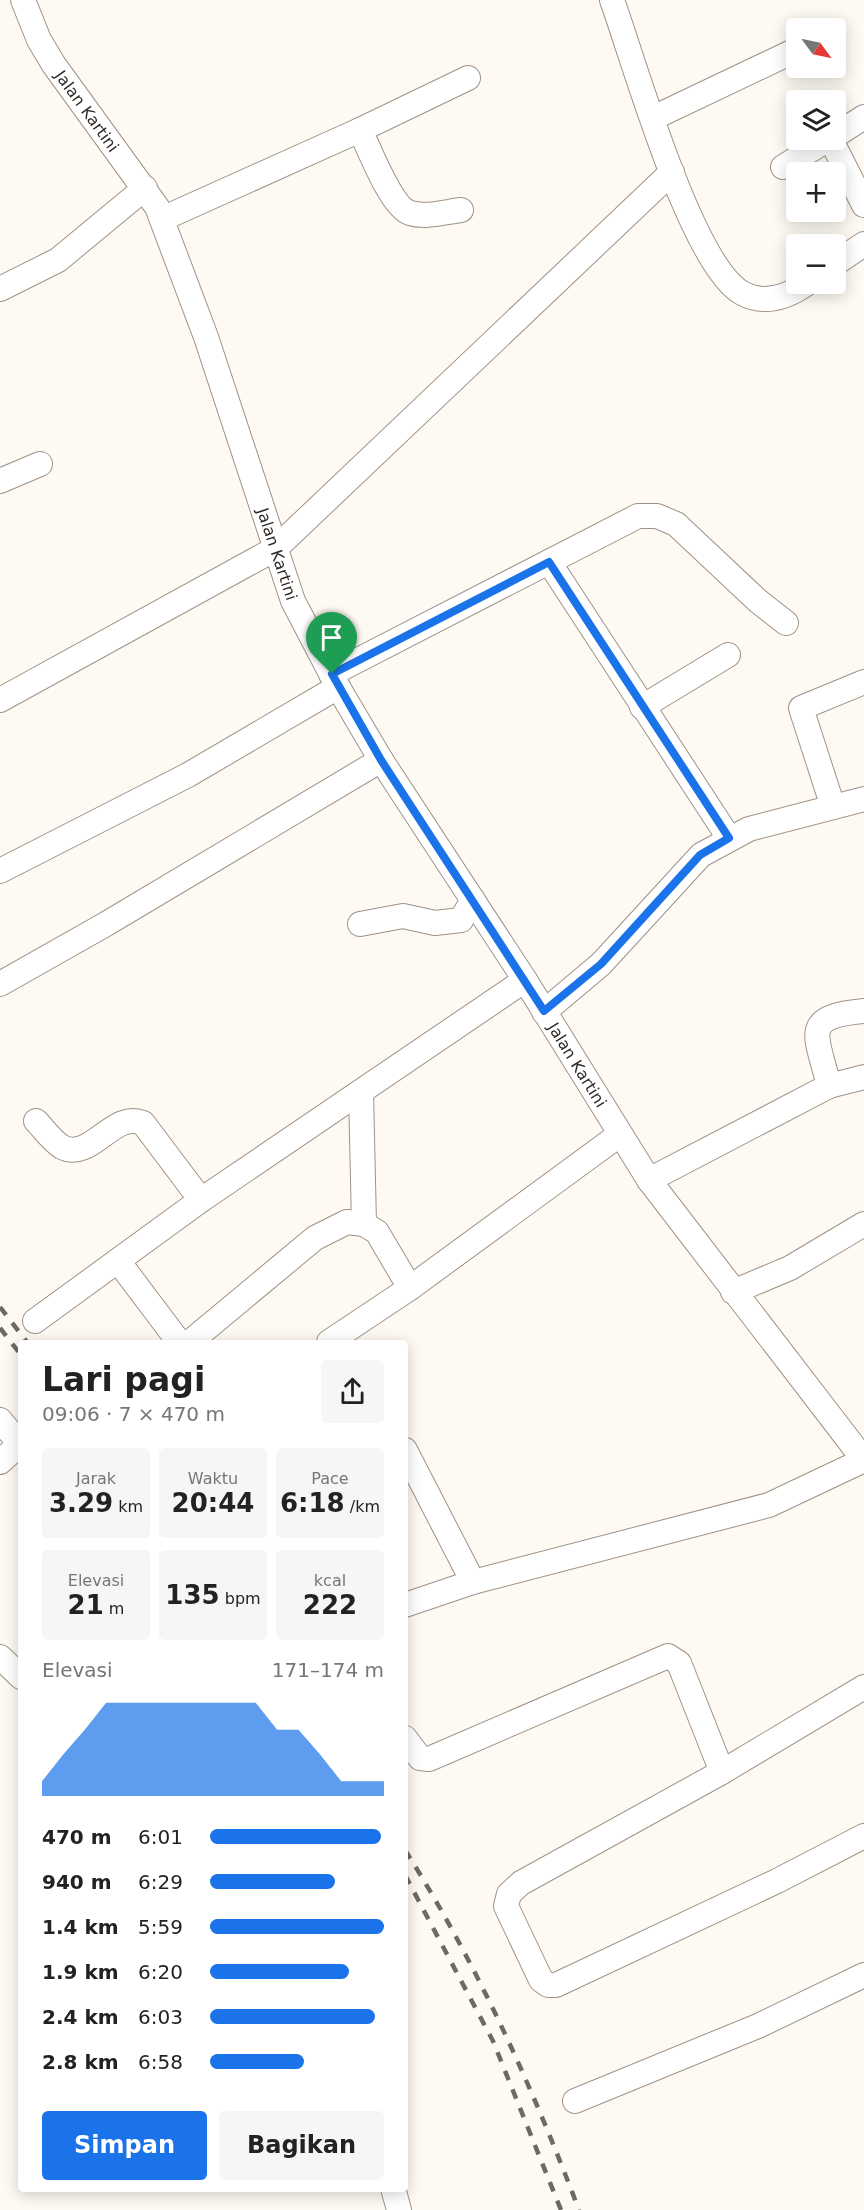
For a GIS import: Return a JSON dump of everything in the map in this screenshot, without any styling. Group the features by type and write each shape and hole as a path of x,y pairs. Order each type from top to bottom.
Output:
{"street":[{"name":"Jalan Kartini","path":"22,0 39,40 54,65 145,188 162,219 206,338 293,601 334,680 381,760 525,980 649,1180 864,1460"},
{"path":"612,0 672,172 693,225 725,280 744,294 768,299 788,294"},
{"path":"653,118 786,55"},
{"path":"162,219 360,130 468,78"},
{"path":"846,129 864,117"},
{"path":"360,130 393,196 402,209 420,215 461,210"},
{"path":"783,167 812,150"},
{"path":"834,150 864,205"},
{"path":"0,700 275,549 672,172"},
{"path":"0,289 58,260 145,188"},
{"path":"846,256 864,244"},
{"path":"0,481 40,464"},
{"path":"0,871 188,774 334,680 630,520 646,515 657,516 676,524 758,601 786,623"},
{"path":"549,562 729,838"},
{"path":"642,707 728,655"},
{"path":"833,807 801,708 864,682"},
{"path":"0,984 106,924 381,760"},
{"path":"544,1011 601,964 700,855 749,829 864,799"},
{"path":"360,924 403,916 449,923 461,920 472,900"},
{"path":"35,1321 201,1200 525,980"},
{"path":"829,1086 817,1034 820,1024 827,1017 837,1013 864,1011"},
{"path":"649,1180 829,1086 864,1077"},
{"path":"362,1092 364,1224"},
{"path":"36,1120 55,1142 73,1150 126,1121 143,1123 201,1200"},
{"path":"341,1339 620,1136"},
{"path":"192,1340 315,1238 338,1224 347,1222 364,1224 377,1232 410,1288"},
{"path":"733,1292 790,1268 864,1224"},
{"path":"118,1261 177,1340"},
{"path":"0,1420 18,1441"},
{"path":"0,1462 18,1447"},
{"path":"408,1456 473,1582"},
{"path":"408,1604 473,1582 761,1507 864,1460"},
{"path":"408,1742 420,1758 429,1759 668,1656 679,1663 722,1772"},
{"path":"0,1657 18,1674"},
{"path":"864,1687 722,1772 514,1887 507,1899 508,1913 541,1980 548,1985 556,1985 777,1881 864,1836"},
{"path":"575,2101 758,2026 864,1975"},
{"path":"394,2192 399,2210"}],"railway":[{"path":"0,1307 25,1340"},
{"path":"0,1328 18,1351"},
{"path":"408,1855 479,1980 522,2071 579,2210"},
{"path":"408,1881 493,2041 561,2210"}],"route":[{"path":"549,562 729,838 700,855 601,964 544,1011 381,760 332,674 549,562"}]}
